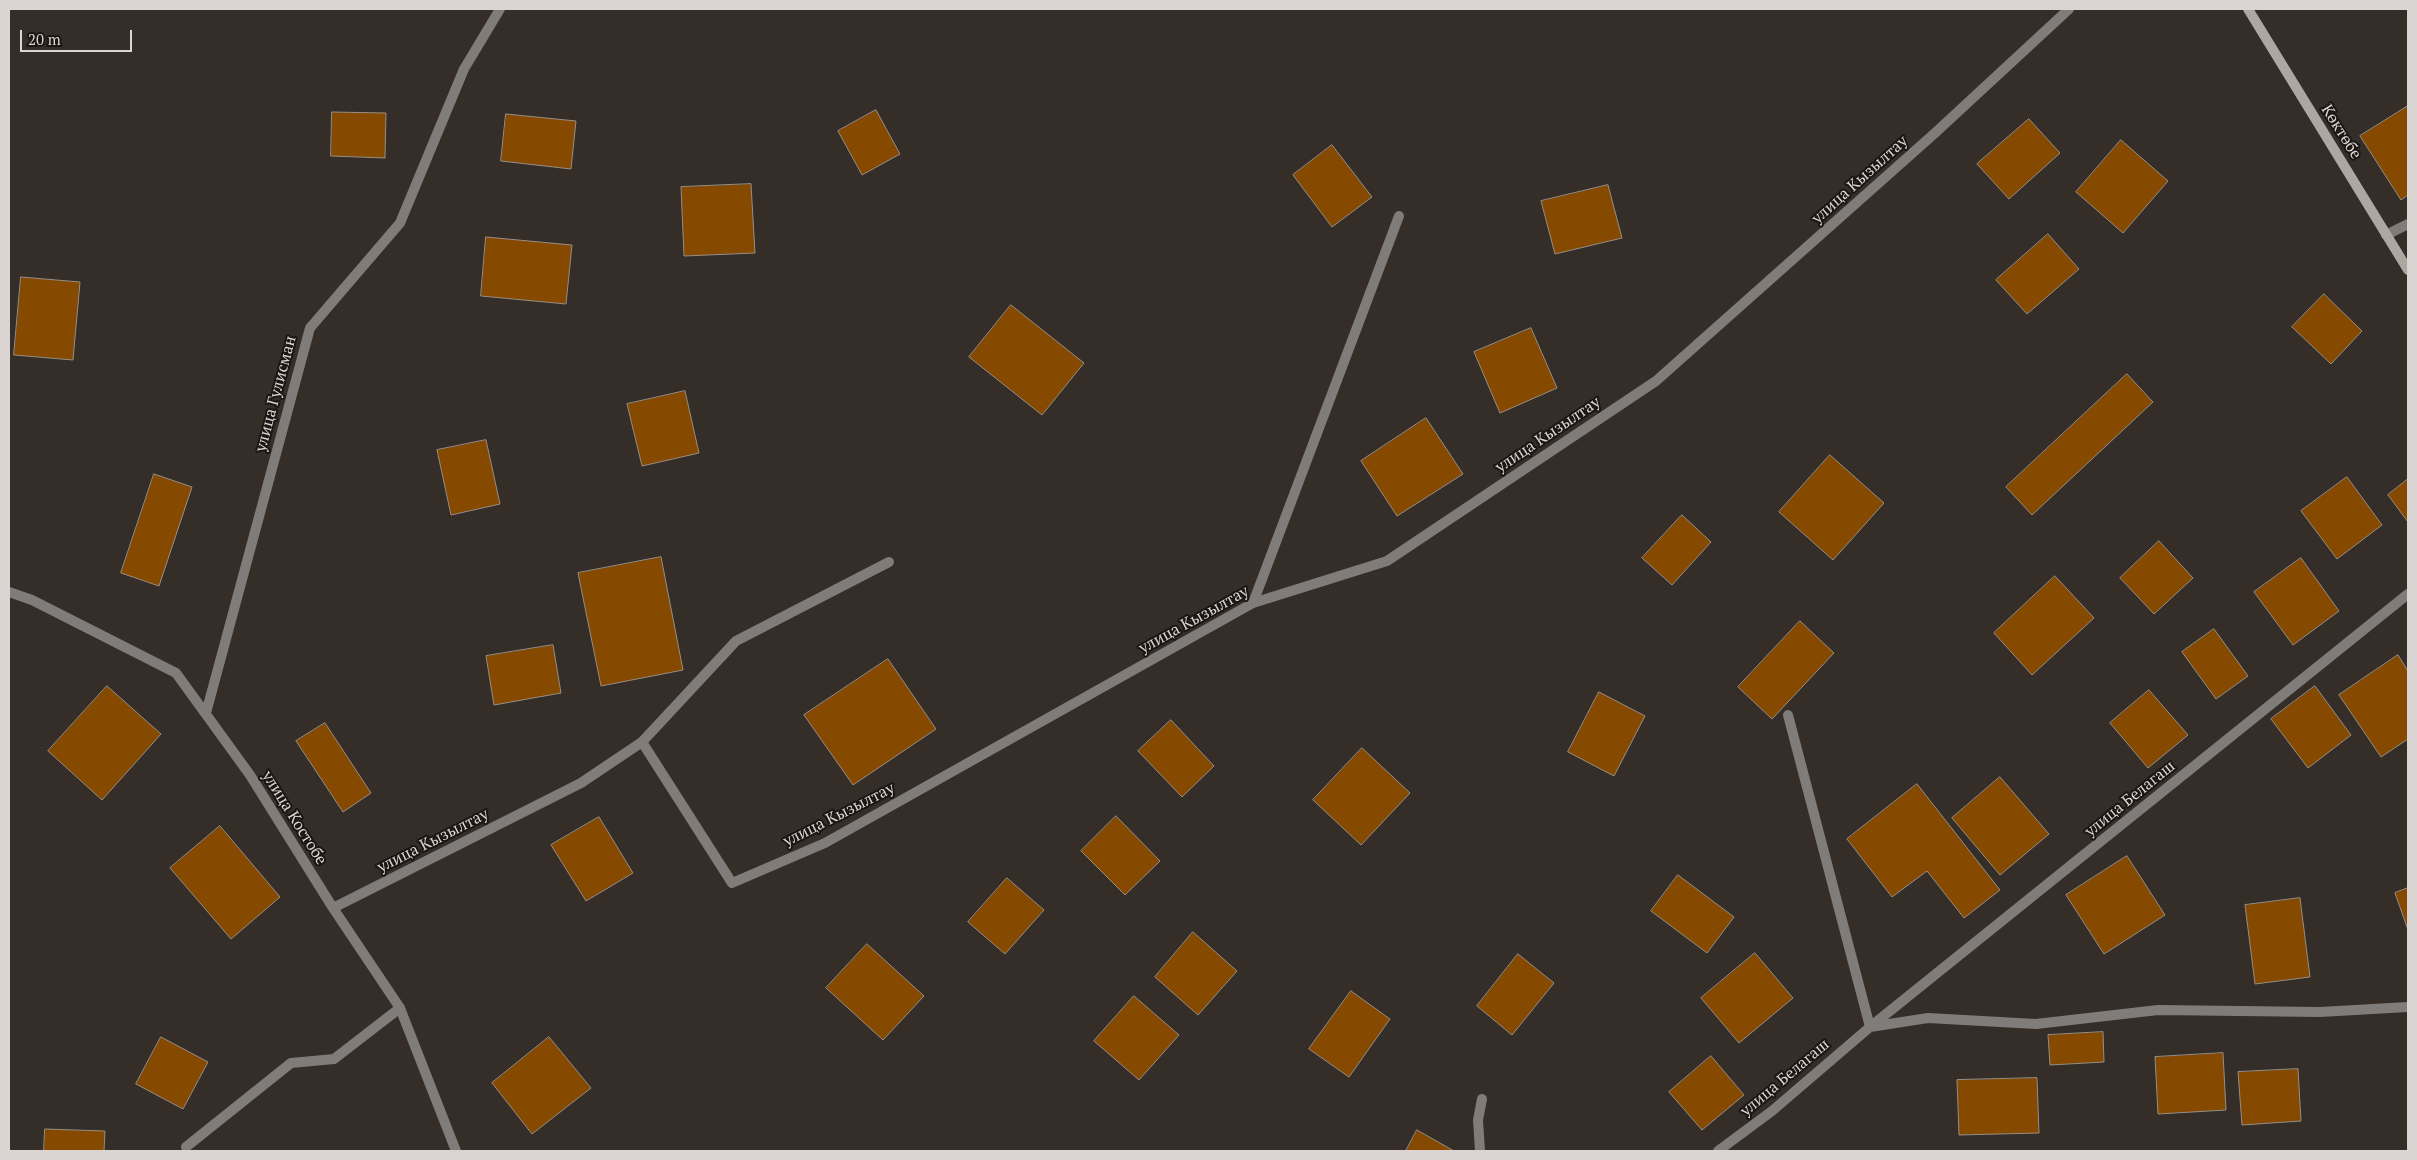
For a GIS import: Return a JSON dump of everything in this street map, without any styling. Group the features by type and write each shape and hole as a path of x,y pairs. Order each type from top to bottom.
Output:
{"street":[{"name":"улица Гулисман","path":"206,714 310,328 400,223 464,69 500,9"},
{"name":"улица Кызылтау","path":"333,908 581,782 642,742 732,883 825,843 1253,603 1387,561 1656,381 1935,133 2069,9"},
{"name":"Көктөбе","path":"2248,9 2408,270"},
{"path":"1253,603 1399,216"},
{"path":"2386,235 2408,224"},
{"path":"642,742 736,641 889,562"},
{"name":"улица Костобе","path":"9,592 32,600 176,673 250,775 333,908 400,1008 456,1151"},
{"name":"улица Белагаш","path":"1718,1151 1772,1111 1870,1027 2408,594"},
{"path":"1788,715 1870,1027 1928,1018 2036,1024 2158,1010 2320,1012 2408,1007"},
{"path":"186,1147 291,1063 334,1059 400,1008"},
{"path":"1480,1151 1478,1120 1482,1099"}],"building":[{"path":"2408,106 2408,195 2401,200 2360,136"},
{"path":"876,110 900,154 862,175 838,131"},
{"path":"332,112 386,113 385,158 331,156"},
{"path":"506,114 576,121 571,169 501,161"},
{"path":"2029,119 2060,153 2009,199 1977,164"},
{"path":"2121,140 2168,181 2123,233 2076,192"},
{"path":"1332,145 1372,197 1332,227 1293,175"},
{"path":"751,184 755,253 684,256 681,187"},
{"path":"1608,185 1622,238 1555,254 1541,201"},
{"path":"2048,234 2079,269 2027,314 1996,280"},
{"path":"486,237 572,245 566,304 481,296"},
{"path":"21,277 80,282 73,360 14,355"},
{"path":"2324,294 2362,331 2331,364 2292,327"},
{"path":"1011,305 1084,363 1042,415 969,357"},
{"path":"1531,328 1557,388 1500,413 1474,352"},
{"path":"2127,374 2153,402 2032,515 2006,487"},
{"path":"685,391 699,453 642,466 627,404"},
{"path":"1426,418 1463,474 1397,516 1361,461"},
{"path":"486,440 500,504 451,515 437,450"},
{"path":"1830,455 1884,503 1833,560 1779,512"},
{"path":"154,474 192,487 159,586 121,573"},
{"path":"2347,477 2382,525 2337,559 2301,511"},
{"path":"2408,479 2408,522 2388,495"},
{"path":"1682,515 1711,542 1672,585 1642,558"},
{"path":"2159,541 2193,578 2154,614 2120,578"},
{"path":"661,557 683,670 601,686 578,573"},
{"path":"2301,558 2339,611 2293,645 2254,592"},
{"path":"2055,576 2094,618 2032,675 1994,633"},
{"path":"1800,621 1834,653 1772,719 1738,687"},
{"path":"2214,629 2248,676 2216,699 2182,652"},
{"path":"553,645 561,693 494,705 486,656"},
{"path":"2398,655 2408,671 2408,739 2381,757 2339,695"},
{"path":"888,659 936,729 853,785 804,715"},
{"path":"107,686 161,734 102,800 48,751"},
{"path":"2315,686 2351,735 2308,768 2271,719"},
{"path":"2149,690 2188,735 2148,768 2110,723"},
{"path":"1599,692 1645,716 1614,776 1568,752"},
{"path":"1171,720 1214,766 1182,797 1138,751"},
{"path":"325,723 371,793 343,812 296,741"},
{"path":"1362,748 1410,793 1361,845 1313,800"},
{"path":"2000,777 2049,834 2000,875 1952,818"},
{"path":"1917,784 2000,890 1964,918 1927,871 1892,897 1847,839"},
{"path":"1116,816 1160,861 1125,895 1081,851"},
{"path":"599,817 633,873 586,901 551,845"},
{"path":"220,826 280,897 231,939 170,868"},
{"path":"2127,856 2165,915 2104,954 2066,895"},
{"path":"1678,875 1734,917 1707,953 1651,911"},
{"path":"1007,878 1044,910 1005,954 968,922"},
{"path":"2408,888 2408,930 2395,893"},
{"path":"2300,898 2310,977 2255,984 2245,905"},
{"path":"1193,932 1237,971 1198,1015 1155,977"},
{"path":"867,944 924,996 883,1040 826,988"},
{"path":"1755,953 1793,998 1739,1043 1701,998"},
{"path":"1518,954 1554,983 1512,1035 1477,1006"},
{"path":"1351,991 1390,1019 1349,1077 1309,1049"},
{"path":"1134,996 1179,1035 1139,1080 1094,1041"},
{"path":"2103,1032 2104,1062 2050,1065 2048,1035"},
{"path":"161,1037 208,1062 183,1109 136,1084"},
{"path":"549,1037 591,1088 532,1134 492,1083"},
{"path":"2223,1053 2226,1110 2158,1114 2155,1057"},
{"path":"1711,1056 1744,1095 1702,1130 1669,1092"},
{"path":"2298,1069 2301,1121 2242,1125 2238,1072"},
{"path":"2037,1078 2039,1133 1959,1135 1957,1080"},
{"path":"45,1129 105,1131 104,1151 44,1151"},
{"path":"1417,1130 1454,1151 1406,1151"}]}
